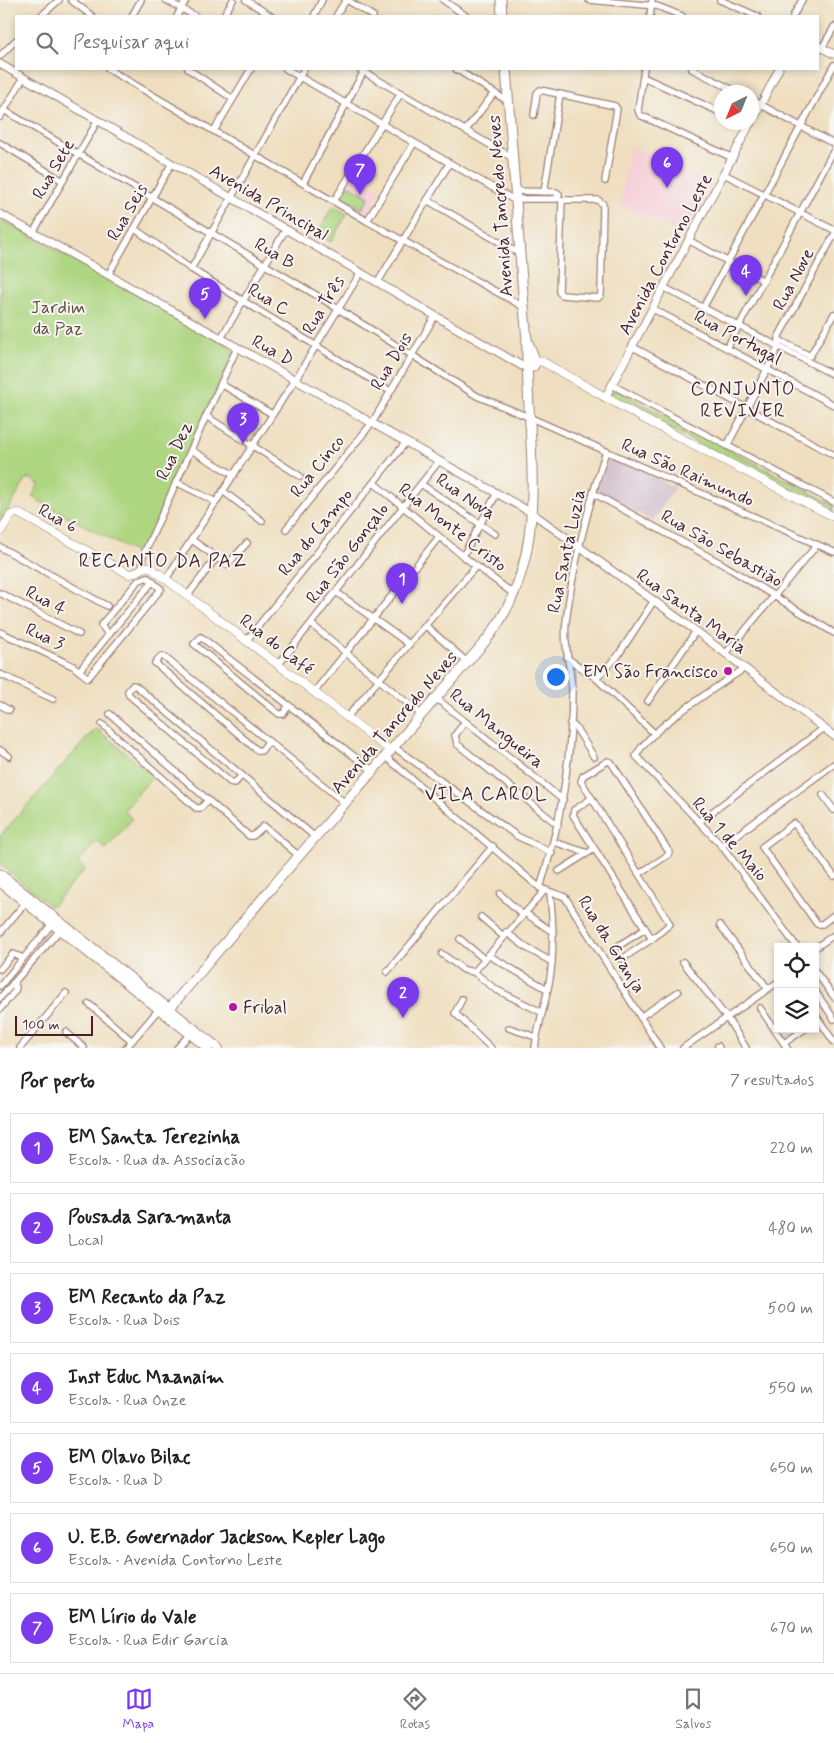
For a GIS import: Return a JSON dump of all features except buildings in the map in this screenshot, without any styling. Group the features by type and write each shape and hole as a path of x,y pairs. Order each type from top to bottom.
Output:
{"main road":[{"path":"501,0 502,15"},
{"name":"Avenida Tancredo Neves","path":"168,1012 315,837 496,628 515,594 528,550 532,513 531,363 524,307 506,70"},
{"path":"531,363 566,376 834,517"},
{"name":"Rua 6","path":"0,532 11,515 15,513 22,514 128,574 134,574 143,567"},
{"name":"Rua do Café","path":"143,567 150,567 188,595 348,716 390,751"},
{"path":"0,874 168,1012 218,1048"},
{"path":"0,882 159,1009 168,1012 190,1034 208,1048"}],"street":[{"path":"42,15 60,0"},
{"path":"71,0 91,15"},
{"path":"133,15 141,0"},
{"path":"166,0 193,15"},
{"path":"178,15 186,0"},
{"path":"224,15 233,0"},
{"path":"246,0 269,15"},
{"path":"314,15 322,0"},
{"path":"337,15 347,0 371,15"},
{"path":"443,0 465,15"},
{"path":"589,0 652,3 680,15"},
{"path":"720,0 756,15"},
{"path":"794,15 802,0"},
{"path":"834,26 820,47 834,54"},
{"path":"0,56 15,41"},
{"name":"Avenida Principal","path":"0,64 435,316 531,363"},
{"path":"703,308 834,65"},
{"path":"110,70 367,221 524,307"},
{"path":"191,70 233,98"},
{"path":"214,131 250,70"},
{"path":"288,70 449,164 516,197 560,199 598,200 603,204 600,295 598,298 562,295 559,292 560,199 556,192 516,197"},
{"path":"192,270 304,70"},
{"path":"303,183 362,70 513,158"},
{"path":"458,70 509,102"},
{"path":"644,70 638,110 643,116 733,158"},
{"path":"694,70 723,85"},
{"name":"Avenida Contorno Leste","path":"760,104 778,70"},
{"path":"0,117 24,77"},
{"path":"643,77 714,110"},
{"path":"534,115 537,93 540,90 612,104 616,108 605,181"},
{"path":"334,201 401,93"},
{"path":"466,130 494,93"},
{"path":"544,192 560,94"},
{"path":"760,104 834,144"},
{"name":"Rua B","path":"4,110 152,199 213,233 477,396 531,418"},
{"name":"Rua Sete","path":"33,233 98,120"},
{"name":"Avenida Contorno Leste","path":"605,398 748,130"},
{"path":"0,143 63,181"},
{"path":"367,221 414,143"},
{"path":"727,348 834,150"},
{"name":"Rua Seis","path":"108,275 172,163"},
{"path":"378,282 449,164"},
{"path":"724,174 834,230"},
{"path":"427,200 520,254"},
{"name":"Rua D","path":"0,214 532,513"},
{"name":"Rua C","path":"135,229 192,270 390,391"},
{"path":"221,338 286,229"},
{"name":"Rua Nove","path":"834,235 778,342 809,357 834,314"},
{"path":"690,241 764,281"},
{"name":"Rua Três","path":"295,380 360,272"},
{"path":"665,288 774,346 778,342"},
{"name":"Rua Portugal","path":"653,309 834,405"},
{"name":"Rua Dois","path":"372,423 435,316"},
{"path":"727,446 767,370 778,342"},
{"path":"778,342 834,375"},
{"path":"632,347 834,455"},
{"name":"Rua Dez","path":"143,567 142,558 237,348"},
{"path":"166,579 295,380"},
{"path":"221,384 272,414"},
{"path":"612,385 834,502"},
{"path":"206,416 300,476"},
{"name":"Rua São Raimundo","path":"531,418 834,552"},
{"name":"Rua Cinco","path":"286,529 372,423"},
{"name":"Rua do Campo","path":"247,640 406,442"},
{"path":"191,450 234,475"},
{"name":"Rua Santa Luzia","path":"545,890 569,763 572,689 567,658 566,622 579,547 606,452"},
{"name":"Rua São Gonçalo","path":"279,664 439,461"},
{"path":"176,482 216,502"},
{"name":"Rua Monte Cristo","path":"374,483 463,556 515,594"},
{"name":"Rua Nova","path":"420,484 495,534"},
{"path":"223,491 262,520"},
{"path":"463,556 497,493"},
{"name":"Rua São Sebastião","path":"593,493 724,565 834,633"},
{"name":"Rua Santa Maria","path":"532,513 726,653 834,736"},
{"path":"315,691 439,537"},
{"path":"192,540 227,566 247,543"},
{"path":"726,653 817,545"},
{"path":"0,546 107,606"},
{"path":"188,595 216,558"},
{"path":"348,716 476,566"},
{"path":"109,635 101,625 139,579 146,577 153,581 161,589 161,592 90,678 78,670 109,635 153,581"},
{"path":"336,592 409,644"},
{"name":"Rua 4","path":"0,593 79,634"},
{"path":"596,678 617,658 653,602"},
{"path":"311,624 422,715"},
{"path":"426,626 467,662"},
{"path":"648,701 696,631"},
{"name":"Rua 3","path":"0,632 78,670"},
{"path":"289,705 283,714 279,714 194,644 201,637 289,705 373,770"},
{"path":"268,742 261,751 257,750 155,663 160,656 163,656 345,803"},
{"path":"567,658 596,678 655,734 744,668"},
{"path":"0,674 53,699"},
{"path":"242,775 235,783 230,782 129,695 128,691 133,686 136,686 242,775 315,837"},
{"name":"Rua Mangueira","path":"436,698 563,800"},
{"path":"0,705 9,710"},
{"path":"110,714 249,836 254,836 262,827 266,826 299,856"},
{"path":"465,722 455,736 457,744 558,825"},
{"path":"102,724 196,808 201,808 208,800"},
{"path":"570,724 576,728 594,756"},
{"path":"700,821 824,728"},
{"name":"Rua 1 de Maio","path":"655,734 636,754 637,758 700,821 722,846 794,943"},
{"path":"0,750 9,756"},
{"path":"390,751 517,836 552,853"},
{"name":"Rua da Granja","path":"390,751 493,846 545,890 558,892 565,897 660,1048"},
{"path":"639,874 668,855 669,852 609,761 581,778 592,798 639,874 670,924 652,939 622,959 619,958 614,951 615,948 645,929"},
{"path":"722,846 834,764"},
{"path":"823,795 834,810"},
{"path":"592,798 573,813 591,851 652,939"},
{"path":"834,876 794,823 762,847 817,924 822,924 834,915"},
{"path":"554,842 591,851"},
{"path":"387,972 493,846"},
{"path":"559,871 591,851"},
{"path":"474,972 504,934 545,890"},
{"path":"535,1048 552,962 554,934 545,890"},
{"path":"500,894 524,914 554,934"},
{"path":"0,932 26,902"},
{"path":"481,918 552,962"},
{"path":"0,986 52,924"},
{"path":"720,925 768,989"},
{"path":"0,998 60,930"},
{"path":"819,945 834,935"},
{"path":"460,939 486,957 547,989"},
{"path":"0,968 13,954 24,958"},
{"path":"442,954 464,970 474,972 495,989 541,1012"},
{"path":"683,962 727,1018 746,1048"},
{"path":"819,976 833,995"},
{"path":"0,1009 15,991 16,986 13,982"},
{"path":"683,1048 691,1046 774,985"},
{"path":"640,1017 678,992"},
{"path":"20,1048 66,993"},
{"path":"819,997 834,1019"},
{"path":"462,999 455,1013 491,1048"},
{"path":"88,1004 132,1041"},
{"path":"760,1008 786,1046 801,1033"},
{"path":"126,1048 159,1009"},
{"path":"819,1023 834,1042"},
{"path":"509,1028 536,1037"},
{"path":"66,1032 84,1048"},
{"path":"177,1048 190,1034"}],"shaded area":[{"path":"630,145 712,185 686,235 620,204"},
{"path":"354,174 381,190 366,216 339,200"},
{"path":"609,456 675,487 653,521 597,492"}],"green space":[{"path":"349,185 369,197 362,209 342,196"},
{"path":"333,206 347,214 331,242 317,234"},
{"name":"Jardim da Paz","path":"0,219 235,349 141,556 32,497 39,484 28,477 0,522"},
{"path":"614,389 834,505 834,513 609,398"},
{"path":"96,728 153,776 124,810 132,819 106,849 97,841 78,862 85,869 53,905 49,905 0,864 0,836"}],"place":[{"name":"U. E.B. Governador Jackson Kepler Lago","path":"667,188"},
{"name":"EM Lírio do Vale","path":"360,195"},
{"name":"Inst Educ Maanaim","path":"746,296"},
{"name":"EM Olavo Bilac","path":"205,319"},
{"name":"EM Recanto da Paz","path":"243,444"},
{"name":"EM Santa Terezinha","path":"402,604"},
{"name":"EM São Francisco","path":"728,671"},
{"name":"Fribal","path":"233,1007"},
{"name":"Pousada Saramanta","path":"403,1018"}],"district":[{"name":"CONJUNTO REVIVER","path":"743,399"},
{"name":"RECANTO DA PAZ","path":"163,560"},
{"name":"VILA CAROL","path":"486,793"}]}
